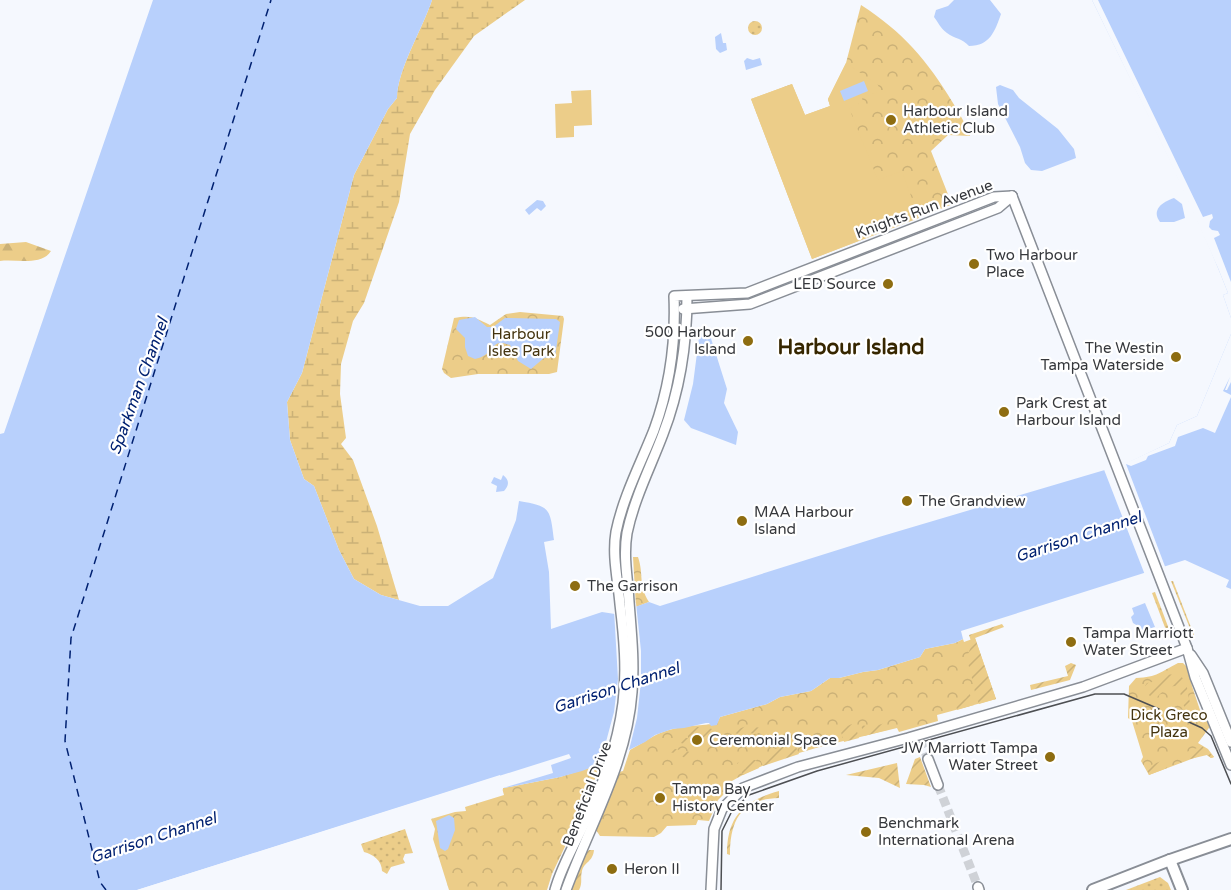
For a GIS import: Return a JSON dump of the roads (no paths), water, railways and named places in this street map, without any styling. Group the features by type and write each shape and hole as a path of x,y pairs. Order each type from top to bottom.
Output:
{"main road":[{"path":"1093,890 1231,838"},
{"path":"1170,860 1182,890"}],"street":[{"name":"Knights Run Avenue","path":"1012,196 998,208 765,299 740,306 674,309 674,296 737,294 760,288 994,197 1012,196"},
{"path":"1012,196 1187,648 1195,677 1231,765"},
{"path":"830,260 835,271"},
{"path":"760,288 765,299"},
{"path":"624,600 628,530 674,402 683,359 687,296"},
{"path":"624,600 614,553 616,532 663,401 672,359 674,309"},
{"name":"Beneficial Drive","path":"566,890 609,775 623,696 624,600"},
{"path":"711,890 712,836 717,819 722,809 743,788 798,767 920,737 1083,687 1187,648"},
{"path":"1187,648 1203,673 1231,742"},
{"path":"928,759 938,785"},
{"name":"Beneficial Drive","path":"555,890 609,775"}],"water":[{"path":"153,0 432,0 401,75 397,98 388,109 354,175 302,373 287,402 290,440 304,479 314,486 339,550 354,579 381,595 420,606 448,606 493,578 516,520 519,501 543,507 550,515 554,540 544,542 549,572 551,629 602,612 615,614 649,602 660,606 879,537 1125,464 1169,443 1177,425 1197,416 1231,334 1231,589 1226,587 1229,580 1185,560 961,631 963,639 955,643 925,649 920,657 878,670 830,678 811,691 780,697 767,704 720,717 717,725 711,726 706,723 672,729 582,771 504,788 500,775 137,890 0,890 0,434 4,433"},
{"path":"954,0 990,0 1001,14 994,32 987,40 969,46 941,27 934,17 936,10 948,6"},
{"path":"1092,0 1231,0 1231,318 1223,295 1228,293 1197,219"},
{"path":"721,33 727,50 720,53 716,49 715,37"},
{"path":"747,58 753,60 760,58 762,65 746,70 744,61"},
{"path":"864,81 868,91 844,101 840,91"},
{"path":"1000,85 1013,90 1019,98 1058,129 1074,149 1076,158 1042,171 1031,170 1025,163 1020,147 998,104 996,87"},
{"path":"1174,198 1182,204 1185,218 1174,222 1160,222 1157,210 1165,202"},
{"path":"537,200 543,201 546,206 541,211 537,208 529,215 525,210"},
{"path":"475,317 487,327 493,327 505,318 556,319 560,322 555,357 544,358 531,369 518,361 510,345 500,343 485,355 475,359 468,356 465,338 456,329 459,320"},
{"path":"704,327 708,329 727,389 724,403 738,432 736,445 691,428 684,420 693,384 700,330"},
{"path":"503,475 508,481 507,487 504,491 496,492 497,486 491,483 494,477 501,480"},
{"path":"1145,603 1155,627 1140,632 1131,617 1134,614 1132,608"},
{"path":"449,815 454,818 455,830 448,849 445,851 440,848 436,821"}],"tunnel":[{"path":"920,740 928,759"},
{"path":"938,785 978,887"}],"tram line":[{"path":"721,890 722,831 732,811 749,795 817,771 1095,694 1124,694 1159,709"},
{"path":"1180,718 1202,728 1211,736 1231,784"}],"place":[{"name":"Harbour Island Athletic Club","path":"891,120"},
{"name":"Two Harbour Place","path":"974,264"},
{"name":"LED Source","path":"888,284"},
{"name":"500 Harbour Island","path":"748,341"},
{"name":"The Westin Tampa Waterside","path":"1176,357"},
{"name":"Park Crest at Harbour Island","path":"1004,412"},
{"name":"The Grandview","path":"907,501"},
{"name":"MAA Harbour Island","path":"742,521"},
{"name":"The Garrison","path":"575,586"},
{"name":"Tampa Marriott Water Street","path":"1071,642"},
{"name":"Ceremonial Space","path":"697,740"},
{"name":"JW Marriott Tampa Water Street","path":"1050,757"},
{"name":"Tampa Bay History Center","path":"660,798"},
{"name":"Benchmark International Arena","path":"866,832"},
{"name":"Heron II","path":"612,869"}],"district":[{"name":"Harbour Island","path":"851,347"}],"park label":[{"name":"Harbour Isles Park","path":"521,342"},
{"name":"Dick Greco Plaza","path":"1169,724"}],"water label":[{"name":"Sparkman Channel","path":"138,386"},
{"name":"Garrison Channel","path":"1078,536"},
{"name":"Garrison Channel","path":"616,687"},
{"name":"Garrison Channel","path":"153,837"}]}
